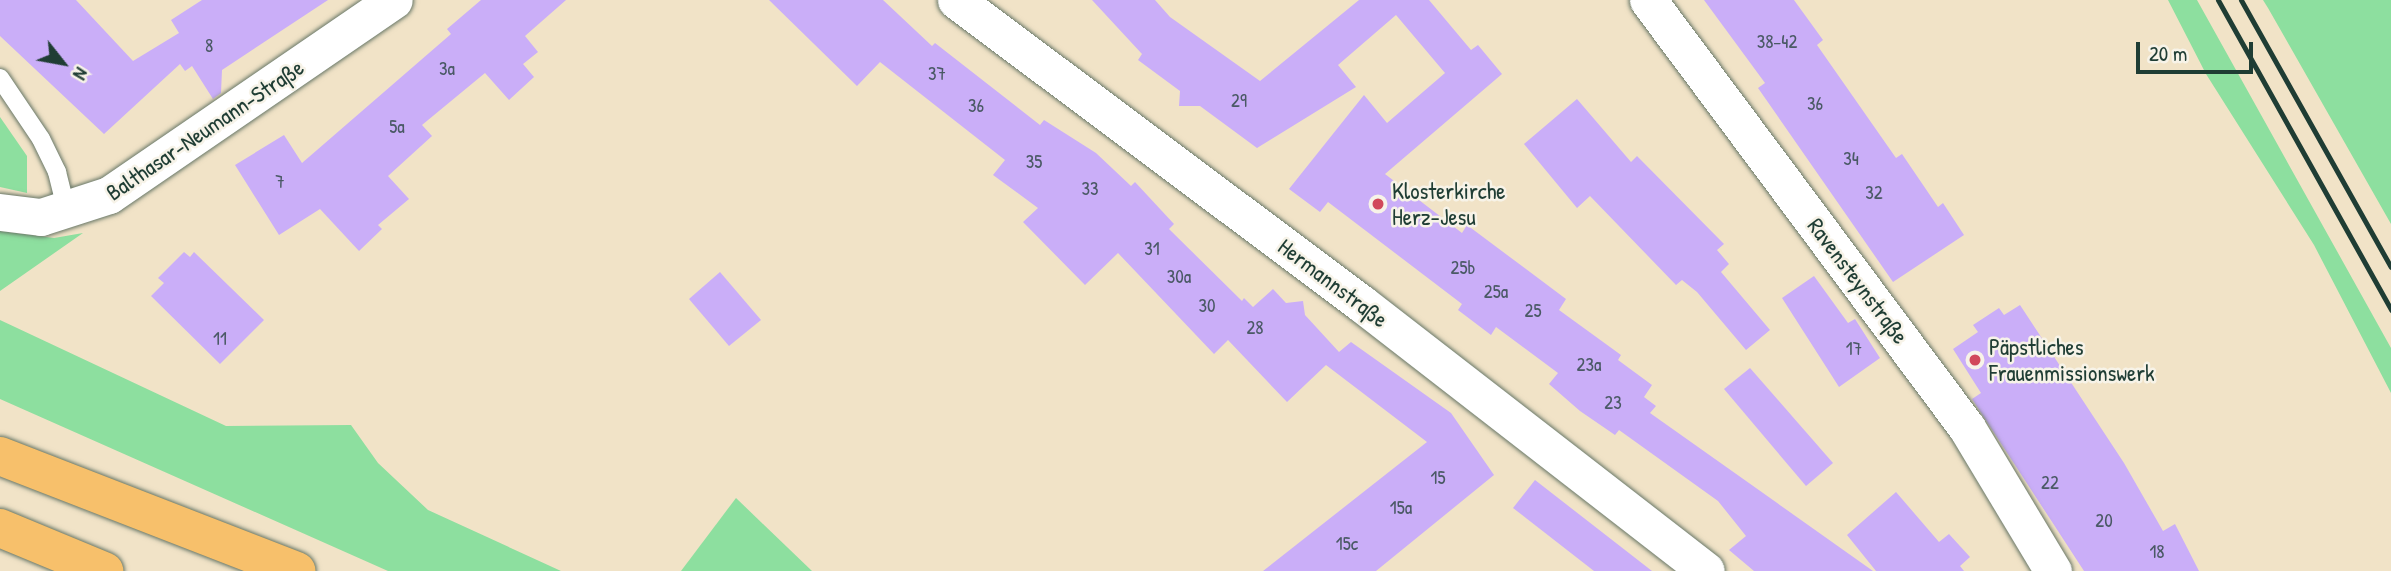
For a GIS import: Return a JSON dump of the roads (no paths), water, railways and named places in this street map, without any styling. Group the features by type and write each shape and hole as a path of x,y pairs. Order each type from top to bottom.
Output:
{"highway":[{"path":"0,456 296,571"},
{"path":"0,528 104,571"}],"street":[{"name":"Balthasar-Neumann-Straße","path":"0,212 41,217 67,212 109,195 394,0"},
{"name":"Hermannstraße","path":"956,0 1373,312 1706,571"},
{"name":"Ravensteynstraße","path":"1648,0 1967,428 2053,571"}],"lane":[{"path":"0,78 41,139 57,173 67,212"}],"railway":[{"path":"2218,0 2391,310"},
{"path":"2241,0 2391,267"}],"place":[{"name":"Klosterkirche Herz-Jesu","path":"1378,204"},
{"name":"Päpstliches Frauenmissionswerk","path":"1975,360"}]}
